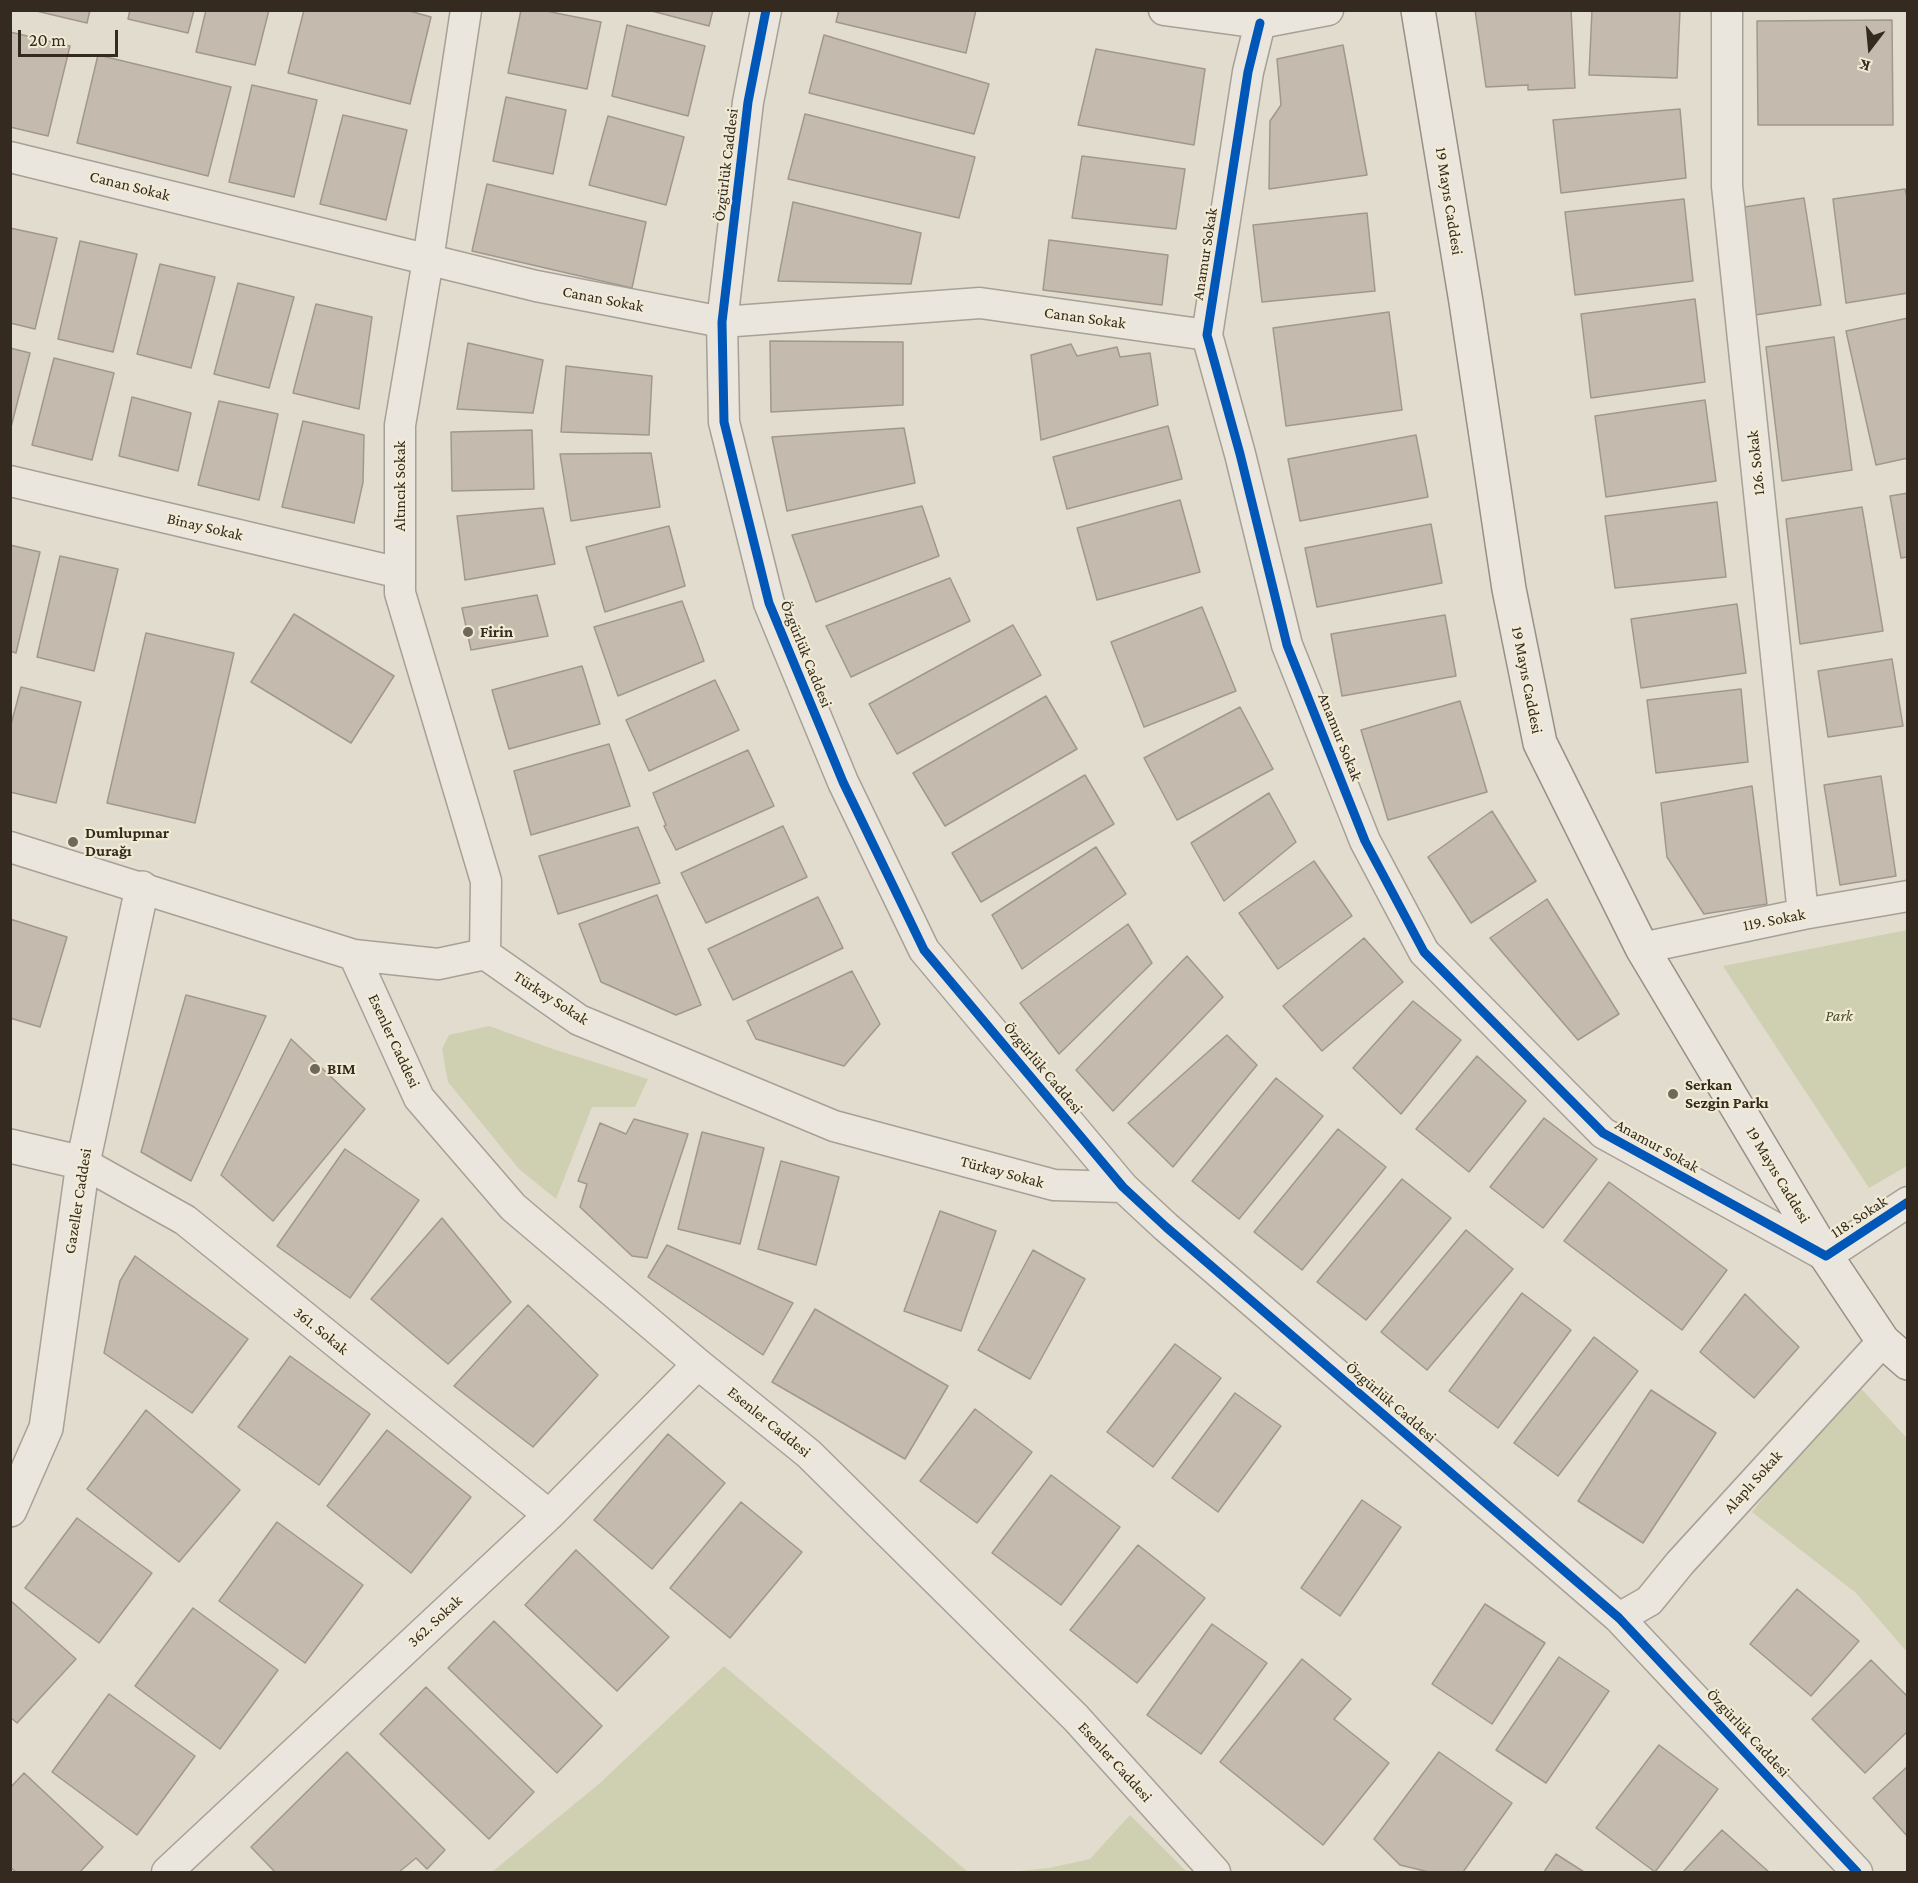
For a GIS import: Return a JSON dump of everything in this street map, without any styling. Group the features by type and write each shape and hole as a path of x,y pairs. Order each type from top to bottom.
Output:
{"main road":[{"name":"19 Mayıs Caddesi","path":"1418,10 1466,302 1509,590 1540,743 1642,948 1826,1256 1883,1341 1908,1363"},
{"name":"Gazeller Caddesi","path":"10,1510 46,1428 83,1163 142,888"},
{"path":"10,1146 83,1163"}],"street":[{"name":"Altıncık Sokak","path":"466,10 400,425 400,593 486,881 485,954"},
{"name":"Özgürlük Caddesi","path":"766,10 748,102 722,322 724,422 769,603 843,782 924,950 1123,1187 1166,1227 1619,1618 1857,1872"},
{"path":"1164,10 1260,23 1328,10"},
{"name":"126. Sokak","path":"1726,10 1727,186 1803,914"},
{"name":"Anamur Sokak","path":"1260,23 1248,72 1207,335 1240,454 1287,645 1365,841 1424,952 1603,1133 1826,1256"},
{"name":"Canan Sokak","path":"10,157 536,286 722,322 980,303 1207,335"},
{"name":"Binay Sokak","path":"10,481 400,573"},
{"path":"10,847 354,955 438,964 485,954"},
{"name":"119. Sokak","path":"1642,948 1803,914 1908,896"},
{"name":"Türkay Sokak","path":"485,954 579,1020 834,1126 1054,1185 1123,1187"},
{"name":"Esenler Caddesi","path":"354,955 419,1098 513,1206 698,1364 809,1454 1076,1718 1215,1872"},
{"name":"361. Sokak","path":"83,1163 185,1220 549,1515"},
{"name":"118. Sokak","path":"1826,1256 1908,1202"},
{"name":"Alaplı Sokak","path":"1619,1618 1648,1601 1883,1341"},
{"name":"362. Sokak","path":"167,1872 549,1515 698,1364"}],"green space":[{"name":"Park","path":"1907,930 1907,1166 1869,1188 1723,966"},
{"path":"489,1026 648,1079 635,1107 592,1107 556,1199 519,1169 448,1082 442,1049 449,1035"},
{"path":"1853,1380 1907,1438 1907,1652 1856,1593 1752,1512"},
{"path":"724,1666 968,1872 492,1872 600,1783"},
{"path":"1130,1815 1187,1872 1009,1872 1049,1868 1090,1859"}],"building":[{"path":"32,10 90,10 87,23"},
{"path":"130,10 194,10 188,33 128,19"},
{"path":"206,10 269,10 255,65 196,52"},
{"path":"304,10 406,10 431,17 410,104 288,73"},
{"path":"521,10 541,10 601,22 587,89 508,73"},
{"path":"648,10 713,10 709,26"},
{"path":"839,10 976,10 966,53 836,22"},
{"path":"1475,10 1571,10 1575,88 1528,90 1528,85 1486,87"},
{"path":"1592,10 1680,10 1677,78 1589,75"},
{"path":"1892,20 1893,125 1758,125 1757,21"},
{"path":"627,25 705,46 688,116 612,96"},
{"path":"10,32 70,46 48,136 10,127"},
{"path":"824,35 989,84 974,134 809,93"},
{"path":"1343,45 1367,175 1269,189 1270,121 1281,105 1277,59"},
{"path":"1096,49 1205,69 1194,145 1078,125"},
{"path":"98,55 231,87 208,176 77,143"},
{"path":"252,85 317,100 294,197 229,182"},
{"path":"506,97 566,110 553,174 493,161"},
{"path":"1680,109 1686,178 1561,193 1553,120"},
{"path":"805,114 975,157 959,218 788,179"},
{"path":"343,115 407,130 386,220 320,204"},
{"path":"608,116 684,137 666,205 589,185"},
{"path":"1082,156 1185,169 1176,229 1072,218"},
{"path":"487,184 646,222 632,288 472,251"},
{"path":"1905,189 1908,202 1908,293 1846,303 1833,199"},
{"path":"1804,198 1821,305 1755,315 1738,208"},
{"path":"1684,199 1693,281 1575,295 1565,212"},
{"path":"793,202 921,233 911,284 778,281"},
{"path":"1367,213 1375,291 1262,302 1253,225"},
{"path":"10,228 57,238 35,329 10,323"},
{"path":"1049,240 1168,255 1162,305 1043,290"},
{"path":"80,241 137,254 113,352 58,339"},
{"path":"160,264 215,277 191,368 137,354"},
{"path":"238,283 294,297 269,388 214,374"},
{"path":"1695,299 1705,382 1591,398 1581,314"},
{"path":"316,304 372,317 359,409 293,393"},
{"path":"1389,312 1402,410 1286,426 1273,328"},
{"path":"1908,318 1908,458 1876,465 1846,331"},
{"path":"1834,337 1852,470 1782,481 1766,347"},
{"path":"770,341 903,342 903,405 771,412"},
{"path":"468,343 543,360 533,413 457,409"},
{"path":"1071,344 1077,356 1117,347 1120,357 1150,353 1158,405 1041,440 1031,355"},
{"path":"10,348 30,353 10,431"},
{"path":"54,358 114,373 92,460 32,445"},
{"path":"566,366 652,376 649,435 561,432"},
{"path":"132,397 191,413 178,471 119,456"},
{"path":"1705,400 1716,481 1606,497 1595,416"},
{"path":"219,401 278,414 259,500 198,485"},
{"path":"303,421 364,435 363,482 354,523 282,507"},
{"path":"1168,426 1182,479 1067,509 1053,457"},
{"path":"904,428 915,483 787,511 772,437"},
{"path":"532,430 534,489 452,491 451,432"},
{"path":"1416,435 1428,497 1300,521 1288,459"},
{"path":"651,453 660,507 571,521 560,454"},
{"path":"1908,493 1908,557 1901,558 1890,496"},
{"path":"1180,500 1200,572 1097,600 1077,528"},
{"path":"1717,502 1726,577 1615,588 1605,516"},
{"path":"922,506 939,556 816,602 792,535"},
{"path":"1862,507 1883,631 1800,644 1786,519"},
{"path":"543,508 555,564 465,580 457,516"},
{"path":"1431,524 1442,583 1317,607 1305,548"},
{"path":"669,526 685,586 605,612 586,547"},
{"path":"10,545 40,552 16,653 10,651"},
{"path":"60,556 118,569 94,671 37,657"},
{"path":"950,578 970,621 851,677 826,626"},
{"path":"537,595 548,636 471,650 462,608"},
{"path":"682,601 704,661 618,696 594,627"},
{"path":"1737,604 1746,673 1641,688 1631,619"},
{"path":"1202,607 1236,691 1144,727 1111,642"},
{"path":"294,614 394,676 351,743 251,682"},
{"path":"1445,615 1456,676 1342,696 1331,634"},
{"path":"1013,625 1041,675 897,754 869,704"},
{"path":"146,633 234,653 195,823 107,803"},
{"path":"1892,659 1903,726 1828,737 1818,671"},
{"path":"582,666 600,724 509,749 492,690"},
{"path":"715,680 739,730 649,771 626,720"},
{"path":"21,687 81,702 56,803 10,792 10,728"},
{"path":"1741,689 1748,762 1656,773 1647,700"},
{"path":"1046,696 1077,749 945,826 913,773"},
{"path":"1460,701 1487,792 1388,820 1361,730"},
{"path":"1240,707 1273,769 1177,820 1144,758"},
{"path":"609,744 630,806 531,835 514,771"},
{"path":"748,750 774,806 676,850 664,826 666,825 653,793"},
{"path":"1085,775 1114,824 981,902 952,853"},
{"path":"1881,776 1896,876 1840,885 1824,785"},
{"path":"1752,786 1767,904 1704,914 1667,857 1661,803"},
{"path":"1269,793 1296,842 1224,901 1191,843"},
{"path":"1492,811 1536,881 1471,923 1428,857"},
{"path":"783,826 807,877 706,923 681,873"},
{"path":"638,827 660,883 558,914 539,856"},
{"path":"1096,847 1126,894 1022,969 992,915"},
{"path":"1314,861 1352,916 1278,969 1239,913"},
{"path":"657,895 701,1005 676,1015 601,982 579,924"},
{"path":"818,897 843,948 733,1000 708,949"},
{"path":"1547,899 1619,1014 1578,1040 1490,938"},
{"path":"10,919 67,937 40,1027 10,1018"},
{"path":"1128,924 1152,963 1059,1054 1020,1003"},
{"path":"1364,938 1403,982 1322,1051 1283,1006"},
{"path":"1187,956 1223,997 1113,1111 1076,1070"},
{"path":"852,971 880,1024 844,1066 756,1039 747,1021"},
{"path":"186,995 266,1016 191,1181 141,1152"},
{"path":"1413,1001 1461,1040 1401,1114 1353,1068"},
{"path":"1227,1035 1257,1065 1173,1167 1128,1123"},
{"path":"291,1039 365,1109 273,1221 221,1175"},
{"path":"1477,1056 1526,1101 1469,1172 1416,1129"},
{"path":"1276,1078 1323,1116 1239,1219 1192,1181"},
{"path":"1544,1118 1597,1159 1543,1228 1490,1187"},
{"path":"634,1119 688,1134 647,1258 632,1256 580,1207 587,1184 578,1181 600,1123 626,1134"},
{"path":"1338,1129 1386,1167 1302,1270 1254,1232"},
{"path":"702,1132 764,1148 740,1244 678,1229"},
{"path":"345,1149 419,1200 350,1298 277,1246"},
{"path":"781,1161 839,1177 816,1265 758,1249"},
{"path":"1402,1179 1451,1218 1366,1320 1317,1282"},
{"path":"1609,1182 1727,1270 1682,1330 1564,1241"},
{"path":"940,1211 996,1231 961,1331 904,1311"},
{"path":"442,1218 511,1302 448,1364 371,1299"},
{"path":"1466,1230 1513,1269 1427,1370 1381,1332"},
{"path":"667,1245 793,1303 763,1355 648,1277"},
{"path":"1033,1250 1085,1279 1030,1379 978,1350"},
{"path":"135,1256 248,1339 192,1413 104,1353 120,1281"},
{"path":"1522,1293 1571,1330 1498,1428 1449,1391"},
{"path":"1745,1294 1799,1347 1754,1398 1700,1352"},
{"path":"528,1305 598,1375 533,1447 454,1386"},
{"path":"815,1309 948,1386 905,1459 772,1382"},
{"path":"1594,1337 1638,1371 1558,1476 1514,1443"},
{"path":"1175,1344 1221,1378 1153,1467 1107,1432"},
{"path":"290,1356 370,1414 319,1485 238,1427"},
{"path":"1651,1390 1716,1433 1643,1543 1578,1501"},
{"path":"1235,1393 1281,1426 1218,1512 1172,1478"},
{"path":"975,1409 1032,1452 977,1523 920,1481"},
{"path":"146,1410 240,1490 179,1562 87,1489"},
{"path":"387,1430 471,1497 411,1573 327,1506"},
{"path":"668,1434 725,1483 652,1569 594,1520"},
{"path":"1051,1475 1120,1527 1061,1605 992,1553"},
{"path":"1362,1500 1401,1527 1340,1616 1301,1588"},
{"path":"741,1502 802,1552 730,1638 670,1588"},
{"path":"77,1518 152,1573 99,1643 25,1588"},
{"path":"277,1522 363,1585 305,1663 219,1601"},
{"path":"1138,1545 1205,1598 1137,1683 1070,1630"},
{"path":"576,1550 669,1637 617,1691 525,1605"},
{"path":"1797,1589 1859,1641 1811,1696 1750,1644"},
{"path":"11,1601 76,1659 17,1723 10,1717"},
{"path":"1485,1604 1545,1643 1492,1724 1432,1684"},
{"path":"193,1608 278,1670 220,1749 135,1686"},
{"path":"494,1621 602,1726 557,1773 448,1668"},
{"path":"1212,1624 1267,1663 1201,1754 1147,1715"},
{"path":"1559,1657 1609,1691 1546,1783 1496,1750"},
{"path":"1302,1659 1351,1699 1334,1719 1389,1763 1323,1845 1220,1762"},
{"path":"1871,1660 1908,1697 1908,1731 1865,1773 1812,1719"},
{"path":"426,1687 534,1792 489,1839 380,1734"},
{"path":"109,1694 195,1756 137,1835 52,1772"},
{"path":"1659,1745 1718,1789 1655,1872 1596,1828"},
{"path":"347,1752 445,1850 427,1869 416,1858 399,1872 275,1872 251,1847"},
{"path":"1439,1752 1512,1803 1463,1872 1429,1872 1400,1865 1374,1839"},
{"path":"1908,1766 1908,1837 1873,1798"},
{"path":"24,1773 103,1847 80,1872 16,1872 10,1867 10,1788"},
{"path":"1722,1830 1769,1872 1683,1872"},
{"path":"1556,1854 1584,1872 1544,1872"}],"cycle path":[{"path":"766,10 748,102 722,322 724,422 769,603 843,782 924,950 1123,1187 1166,1227 1619,1618 1857,1872"},
{"path":"1260,23 1248,72 1207,335 1240,454 1287,645 1365,841 1424,952 1603,1133 1826,1256 1908,1202"}],"place":[{"name":"Firin","path":"468,632"},
{"name":"Dumlupınar Durağı","path":"73,842"},
{"name":"BIM","path":"315,1069"},
{"name":"Serkan Sezgin Parkı","path":"1673,1094"}]}
